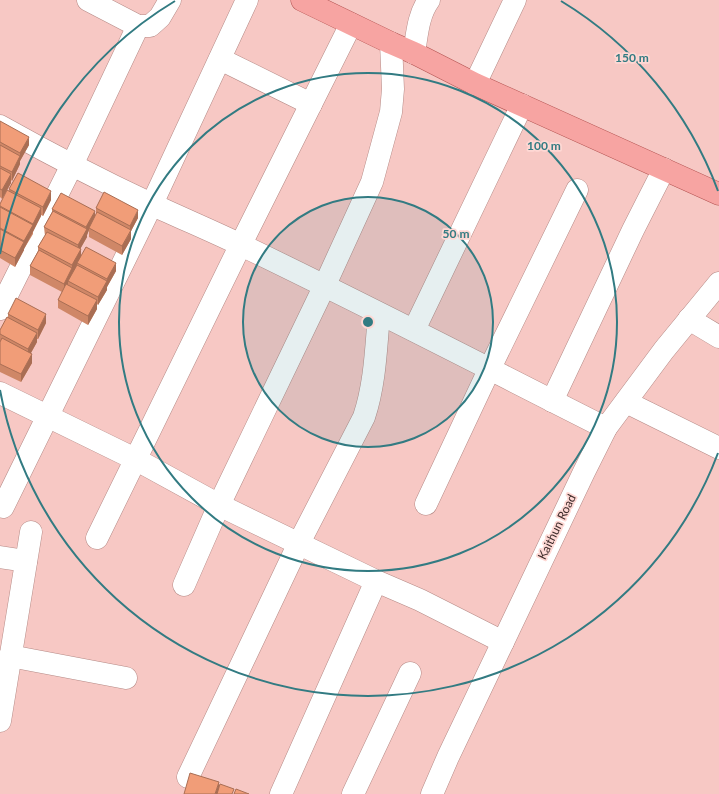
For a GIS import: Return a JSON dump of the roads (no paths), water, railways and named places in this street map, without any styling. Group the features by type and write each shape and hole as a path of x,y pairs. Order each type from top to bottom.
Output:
{"main road":[{"path":"302,0 414,53 475,84 719,194"}],"street":[{"path":"88,0 138,26 150,26 160,17 170,0"},
{"path":"3,507 152,204 248,0"},
{"path":"475,84 515,0"},
{"path":"414,53 418,26 426,2"},
{"path":"97,538 241,244 352,24"},
{"path":"0,310 72,165 138,26"},
{"path":"184,585 219,504 324,286 372,182 391,112 393,89 391,43"},
{"path":"220,59 311,104"},
{"path":"188,777 299,543 364,417 370,399 373,378 397,322 522,105"},
{"path":"0,126 72,165 152,204 241,244 606,428"},
{"path":"552,401 633,230 664,169"},
{"path":"426,504 576,190"},
{"name":"Kaithun Road","path":"432,794 448,757 606,428 664,350 719,283"},
{"path":"689,319 719,337"},
{"path":"0,393 48,415 135,459 219,504 420,600 503,642"},
{"path":"626,402 719,448"},
{"path":"0,721 31,532"},
{"path":"0,557 26,561"},
{"path":"281,794 385,584"},
{"path":"10,656 126,678"},
{"path":"353,794 410,673"}]}
